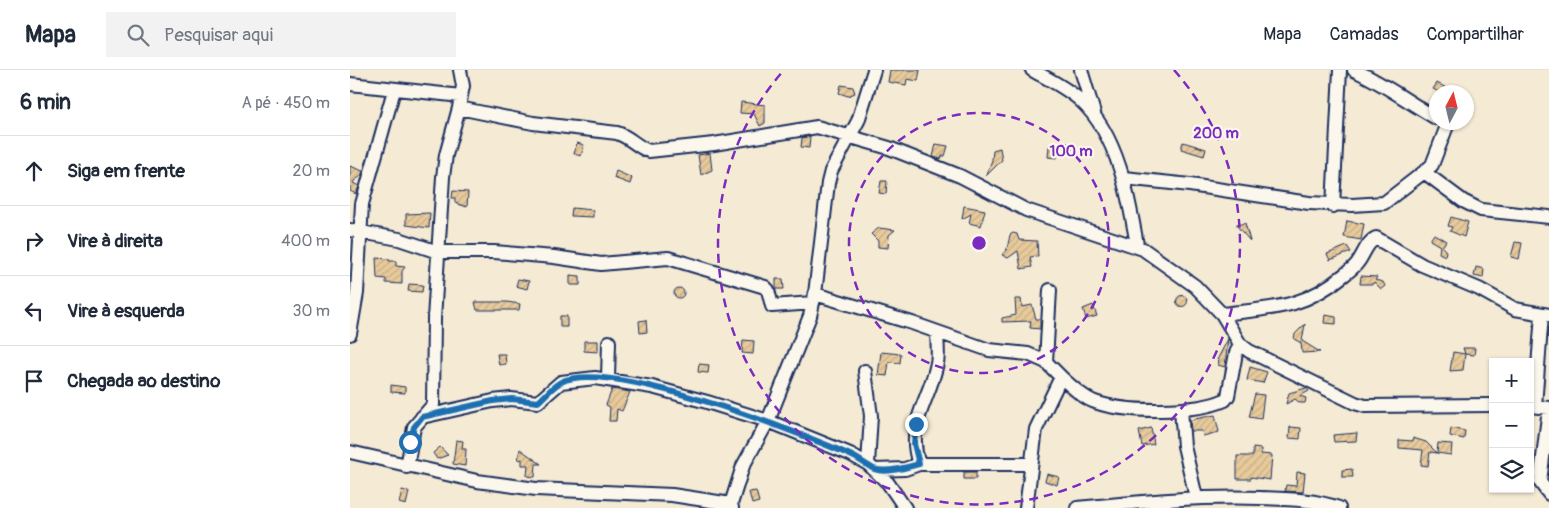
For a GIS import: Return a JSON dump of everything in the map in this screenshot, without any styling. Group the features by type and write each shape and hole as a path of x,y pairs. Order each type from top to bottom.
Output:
{"street":[{"path":"407,467 414,427 433,406 434,319 443,177 446,155 463,86 460,70"},
{"path":"350,452 407,467 476,481 536,489 672,495 732,506 743,466 768,422 814,299 831,170 858,121 874,70"},
{"path":"1032,70 1076,96 1094,115"},
{"path":"1081,70 1094,115 1124,178 1137,246"},
{"path":"1333,206 1340,70"},
{"path":"1354,70 1393,89 1404,99 1429,114"},
{"path":"350,84 460,102 533,123 617,133 627,136 643,149 649,151 714,144 817,127 889,148 960,176 1026,210 1137,246 1196,286 1222,314 1240,344 1249,351 1355,404 1376,406 1489,405"},
{"path":"350,334 357,293 355,231 394,90"},
{"path":"1124,178 1161,181 1333,206 1384,203 1432,165 1445,130"},
{"path":"1424,172 1464,201 1481,210 1549,217"},
{"path":"355,231 400,239 438,252 502,253 601,264 668,258 765,287 768,290 772,306 814,299 912,323 989,350 1028,354 1046,362 1077,392 1095,402 1152,410 1181,410 1225,400 1236,353 1240,344"},
{"path":"1222,314 1284,306 1310,298 1344,276 1358,262 1371,241 1376,238 1422,265 1479,289 1515,309 1545,315 1533,403"},
{"path":"1046,362 1050,290"},
{"path":"919,464 914,444 916,424 937,364 937,332"},
{"path":"608,378 609,342"},
{"path":"865,371 871,416 872,467"},
{"path":"1026,508 1030,464 1036,429 1061,377"},
{"path":"422,417 493,401 512,399 538,402 561,382 574,379 608,378 652,387 768,422 872,467 888,482 904,508"},
{"path":"1534,406 1549,408 1540,482 1549,494"},
{"path":"1181,410 1184,446 1196,497"},
{"path":"872,467 905,469 919,464 1030,464"},
{"path":"1077,508 1196,497 1313,501 1339,508"}],"building":[{"path":"890,70 920,70 918,81 907,79 906,85 888,82"},
{"path":"841,85 853,87 855,93 848,96 839,93"},
{"path":"741,102 765,105 765,123 760,126 754,114 740,113"},
{"path":"810,136 809,148 801,147 802,138"},
{"path":"1183,142 1206,149 1204,156 1181,149"},
{"path":"577,143 584,145 581,156 574,154"},
{"path":"936,144 948,146 945,156 942,156 941,159 933,157"},
{"path":"1049,146 1058,148 1057,158 1048,157"},
{"path":"1000,148 1002,160 986,176 992,160 993,150"},
{"path":"710,153 712,170 701,175 698,155"},
{"path":"350,166 363,171 361,176 353,183 359,186 356,194 350,191"},
{"path":"616,171 632,178 630,184 614,178"},
{"path":"881,181 887,181 886,194 879,193"},
{"path":"453,191 468,192 467,207 455,203 455,198 452,198"},
{"path":"964,206 985,210 981,226 969,223 971,214 962,219"},
{"path":"572,208 593,210 593,217 571,216"},
{"path":"430,213 429,228 406,225 406,214"},
{"path":"1451,217 1468,222 1464,237 1450,231 1452,227 1448,226"},
{"path":"1347,221 1364,224 1361,240 1344,237"},
{"path":"1245,223 1250,241 1236,225"},
{"path":"879,228 895,230 889,235 888,248 878,247 878,241 871,234"},
{"path":"1013,233 1017,234 1019,240 1037,241 1038,256 1030,257 1032,267 1021,269 1018,251 1008,258 1002,255 1007,249 1010,235"},
{"path":"1434,234 1446,241 1442,247 1446,251 1445,256 1439,253 1440,246 1430,240"},
{"path":"1515,242 1522,243 1519,259 1511,257"},
{"path":"1347,246 1351,252 1330,260 1327,254"},
{"path":"376,258 396,261 396,266 405,267 402,271 402,284 386,283 386,279 377,278"},
{"path":"1476,267 1484,269 1483,278 1474,276"},
{"path":"570,275 580,276 580,285 570,285"},
{"path":"1361,276 1377,277 1375,280 1383,282 1385,286 1381,289 1374,282 1373,284 1360,284"},
{"path":"518,279 529,281 527,289 516,286"},
{"path":"776,279 783,279 784,289 776,289"},
{"path":"409,284 423,285 422,292 408,291"},
{"path":"677,288 681,288 684,293 683,297 677,298 674,295 674,291"},
{"path":"1182,295 1188,301 1182,307 1176,301"},
{"path":"1015,299 1021,299 1022,307 1032,305 1036,319 1040,319 1040,329 1030,328 1031,321 1002,322 1002,318 1016,315"},
{"path":"475,302 520,304 519,310 477,310"},
{"path":"1093,305 1097,316 1086,319 1083,309"},
{"path":"1325,315 1336,317 1336,324 1324,323"},
{"path":"560,316 567,316 567,327 560,327"},
{"path":"646,320 647,332 640,333 639,321"},
{"path":"1305,324 1302,341 1320,352 1302,353 1301,343 1294,339 1295,334"},
{"path":"1228,339 1225,367 1218,365 1219,359 1217,360"},
{"path":"743,340 754,341 753,354 742,353"},
{"path":"584,341 598,341 598,352 584,351"},
{"path":"1463,348 1475,348 1474,355 1465,354"},
{"path":"881,352 901,354 900,363 889,362 887,376 878,375"},
{"path":"1453,352 1465,354 1463,370 1450,371"},
{"path":"497,354 505,354 506,364 499,365"},
{"path":"699,364 709,365 708,373 698,372"},
{"path":"1250,367 1267,372 1263,383 1247,380"},
{"path":"391,385 405,387 405,393 391,392"},
{"path":"1306,388 1309,391 1300,396 1306,398 1305,403 1300,403 1295,399 1286,404 1289,393"},
{"path":"612,389 630,392 622,411 617,409 616,421 609,421 610,407 606,405"},
{"path":"1255,394 1264,395 1261,419 1249,417"},
{"path":"1215,415 1219,432 1203,436 1202,431 1191,431 1190,420"},
{"path":"1290,427 1301,428 1300,439 1289,438"},
{"path":"1151,428 1154,444 1142,446 1139,431"},
{"path":"1451,428 1465,431 1464,439 1450,436"},
{"path":"1357,433 1356,441 1334,442 1333,435"},
{"path":"1413,438 1426,442 1437,453 1430,452 1428,466 1421,465 1423,450 1399,448 1399,440 1413,441"},
{"path":"456,440 463,441 462,449 466,449 465,466 453,464"},
{"path":"1438,443 1452,444 1451,455 1437,453"},
{"path":"440,447 448,455 437,459 433,453"},
{"path":"1253,448 1261,449 1261,454 1272,455 1270,480 1251,477 1251,479 1237,479 1237,456 1253,456"},
{"path":"520,449 541,464 536,464 535,477 527,476 528,465 522,465 522,459 518,460"},
{"path":"1352,469 1353,477 1342,477 1342,470"},
{"path":"964,472 976,472 976,479 964,479"},
{"path":"1297,472 1305,473 1303,492 1285,491 1286,485 1296,486"},
{"path":"1047,474 1059,477 1057,485 1045,481"},
{"path":"402,490 409,492 406,505 399,503"},
{"path":"756,491 759,502 752,504 749,492"}],"route":[{"path":"410,442 414,427 422,417 493,401 512,399 534,403 538,402 561,382 595,378 608,378 652,387 768,422 850,454 875,470 905,469 919,464 914,444 916,424"}]}
